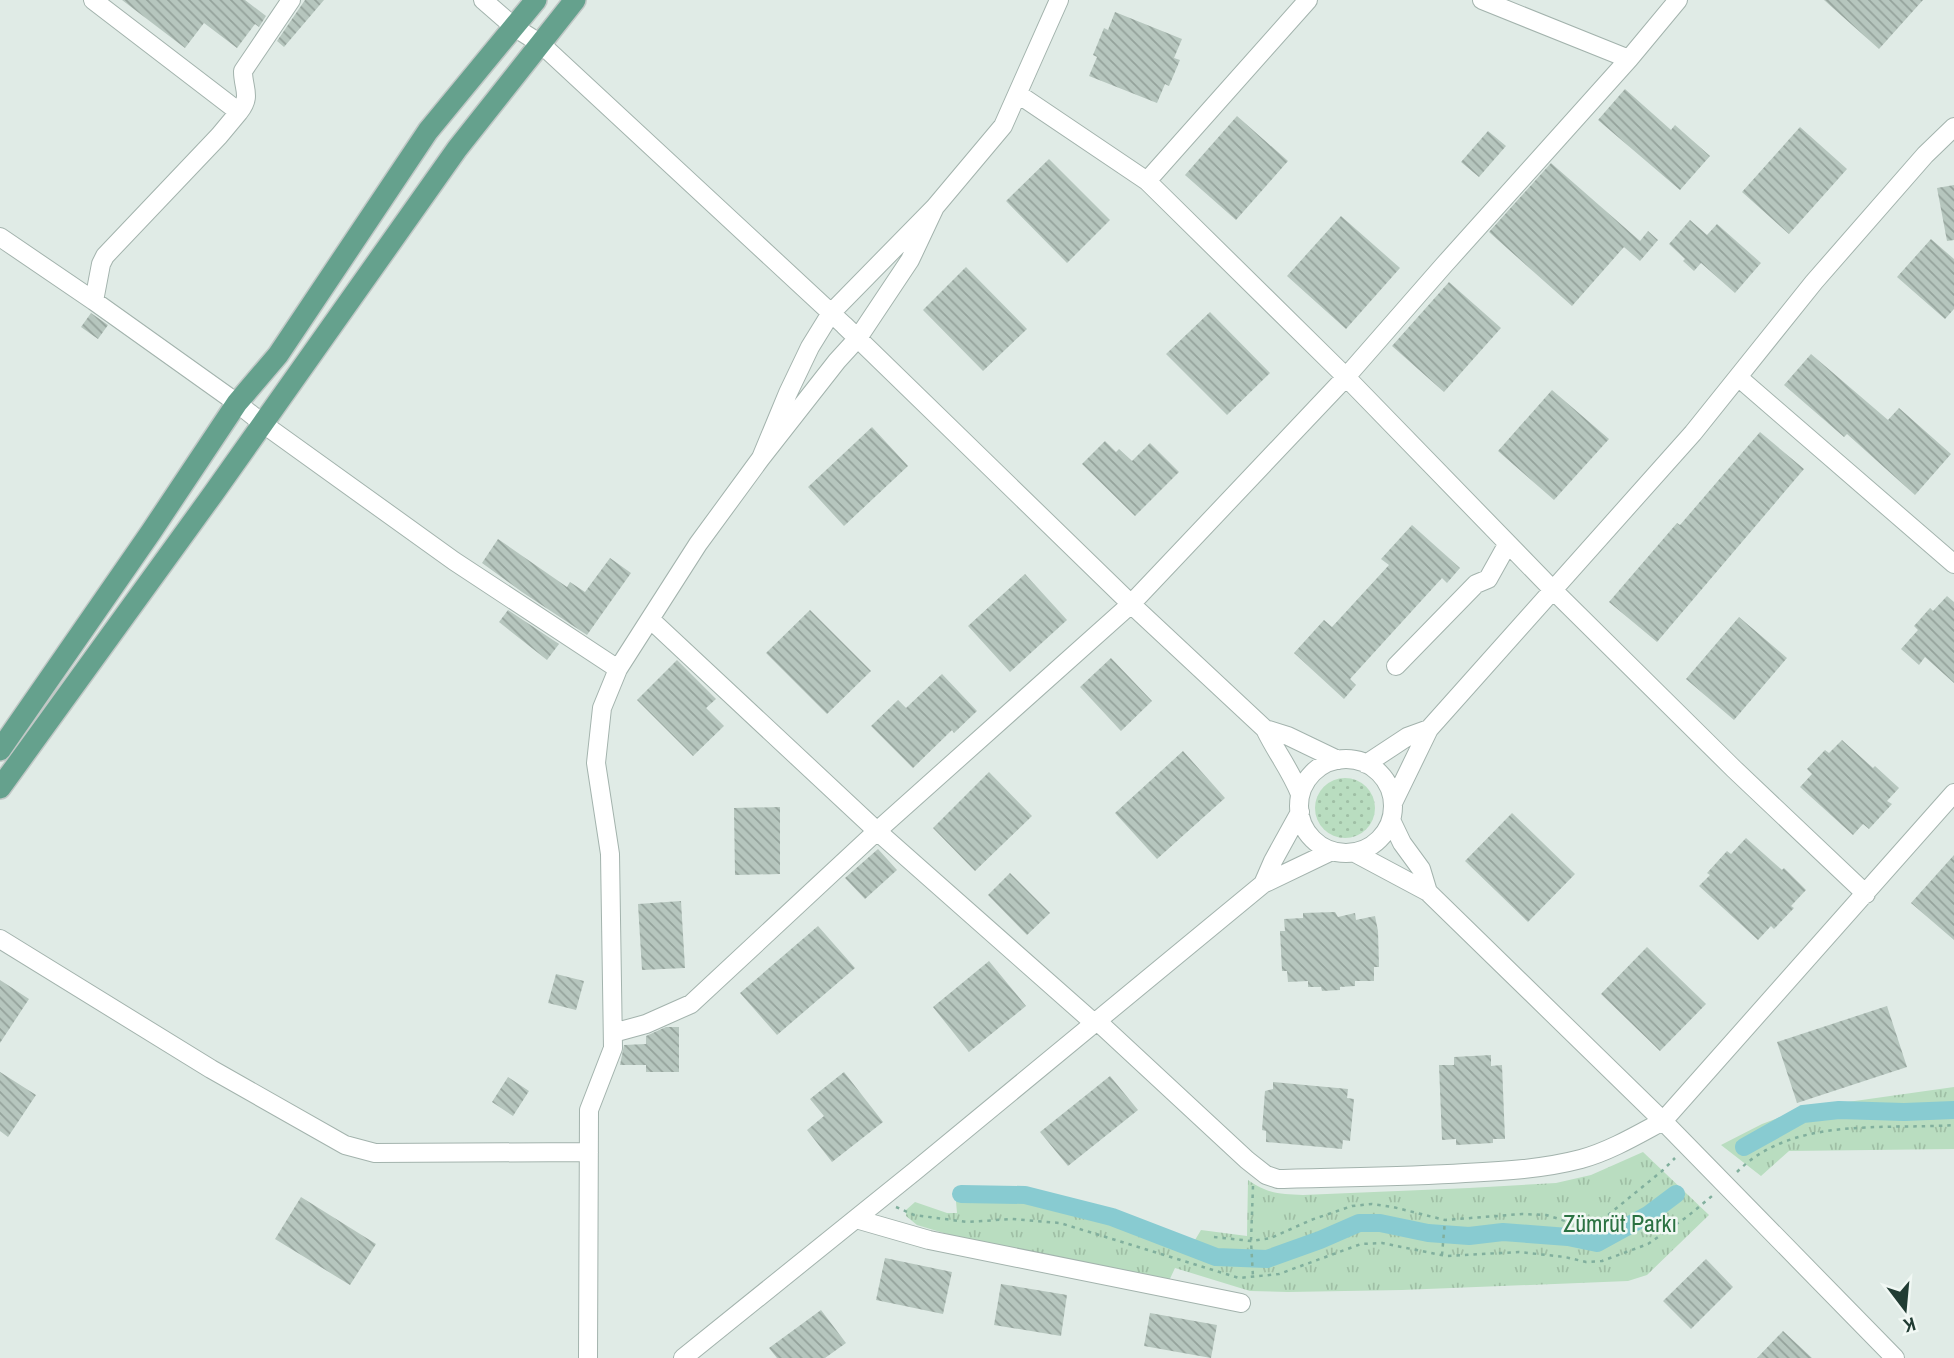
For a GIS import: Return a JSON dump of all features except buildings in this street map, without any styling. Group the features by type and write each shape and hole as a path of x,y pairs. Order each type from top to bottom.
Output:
{"main road":[{"path":"0,750 237,403 278,355 428,131 536,0"},
{"path":"0,788 213,494 457,149 575,0"}],"street":[{"path":"93,0 239,112"},
{"path":"94,301 105,256 219,136 246,102 243,77 246,64 291,0"},
{"path":"483,0 514,27 541,44 858,338 1130,604 1265,729 1291,773 1300,803 1305,829 1312,839 1332,851 1343,853 1355,853 1380,840 1389,827 1392,811 1393,795 1386,780 1375,768 1361,761 1338,760 1315,771 1305,783 1300,803 1263,884"},
{"path":"761,458 810,346 831,313 935,207 1003,126 1059,0"},
{"path":"1147,181 1308,0"},
{"path":"1482,0 1629,59"},
{"path":"612,1033 646,1024 691,1004 877,831 1130,604 1346,377 1629,59 1678,0"},
{"path":"1018,94 1147,181 1346,377 1507,545 1734,769 1866,894"},
{"path":"1428,892 1421,869 1402,843 1392,811 1429,729 1693,433 1814,282 1925,155 1954,127"},
{"path":"587,1358 589,1110 613,1048 610,854 596,763 603,708 618,669 698,544 761,458 858,338 910,260 935,207"},
{"path":"0,237 237,403 454,562 618,669"},
{"path":"1738,377 1954,564"},
{"path":"1396,666 1476,584 1488,579 1507,545"},
{"path":"650,619 877,831 1095,1021 1247,1160 1266,1175 1278,1179 1426,1176 1546,1167 1584,1158 1632,1139 1663,1121 1954,793"},
{"path":"1265,729 1288,736 1338,760"},
{"path":"1366,764 1407,737 1429,729"},
{"path":"682,1358 883,1197 1263,884 1332,851"},
{"path":"1355,853 1428,892 1663,1121 1895,1358"},
{"path":"0,939 211,1069 345,1145 375,1153 589,1152"},
{"path":"856,1219 929,1240 1241,1303"}],"path":[{"path":"883,1197 899,1210 914,1215 967,1222 1012,1219 1060,1223 1239,1278 1279,1275 1361,1244 1382,1243 1443,1255 1519,1252 1586,1262 1602,1261 1648,1244 1726,1185 1759,1153 1798,1138 1838,1130 1873,1126 1954,1125"},
{"path":"1214,1237 1251,1241 1271,1238 1352,1206 1372,1204 1393,1206 1445,1222 1522,1214 1546,1215 1582,1226 1597,1224 1662,1171 1687,1146"},
{"path":"1253,1277 1253,1183 1259,1170"},
{"path":"1443,1255 1445,1222"}],"green space":[{"path":"1339,778 1351,778 1367,786 1373,796 1373,820 1367,830 1351,838 1339,838 1323,830 1315,814 1315,802 1323,786"},
{"path":"1954,1087 1954,1149 1789,1151 1761,1176 1721,1145 1762,1124 1805,1108"},
{"name":"Zümrüt Parkı","path":"1643,1152 1709,1215 1647,1275 1628,1281 1402,1290 1250,1291 1175,1268 1168,1283 1101,1265 1006,1249 917,1225 906,1216 906,1210 915,1202 947,1213 957,1213 955,1190 1020,1191 1112,1214 1195,1240 1201,1230 1247,1236 1248,1180 1274,1192 1303,1195 1556,1183 1591,1175"}],"waterway":[{"path":"1744,1147 1803,1114 1839,1110 1954,1110"},
{"path":"961,1194 1025,1195 1112,1217 1216,1257 1267,1259 1359,1223 1380,1223 1428,1233 1469,1236 1503,1232 1568,1237 1597,1243 1648,1215 1676,1194"}]}
